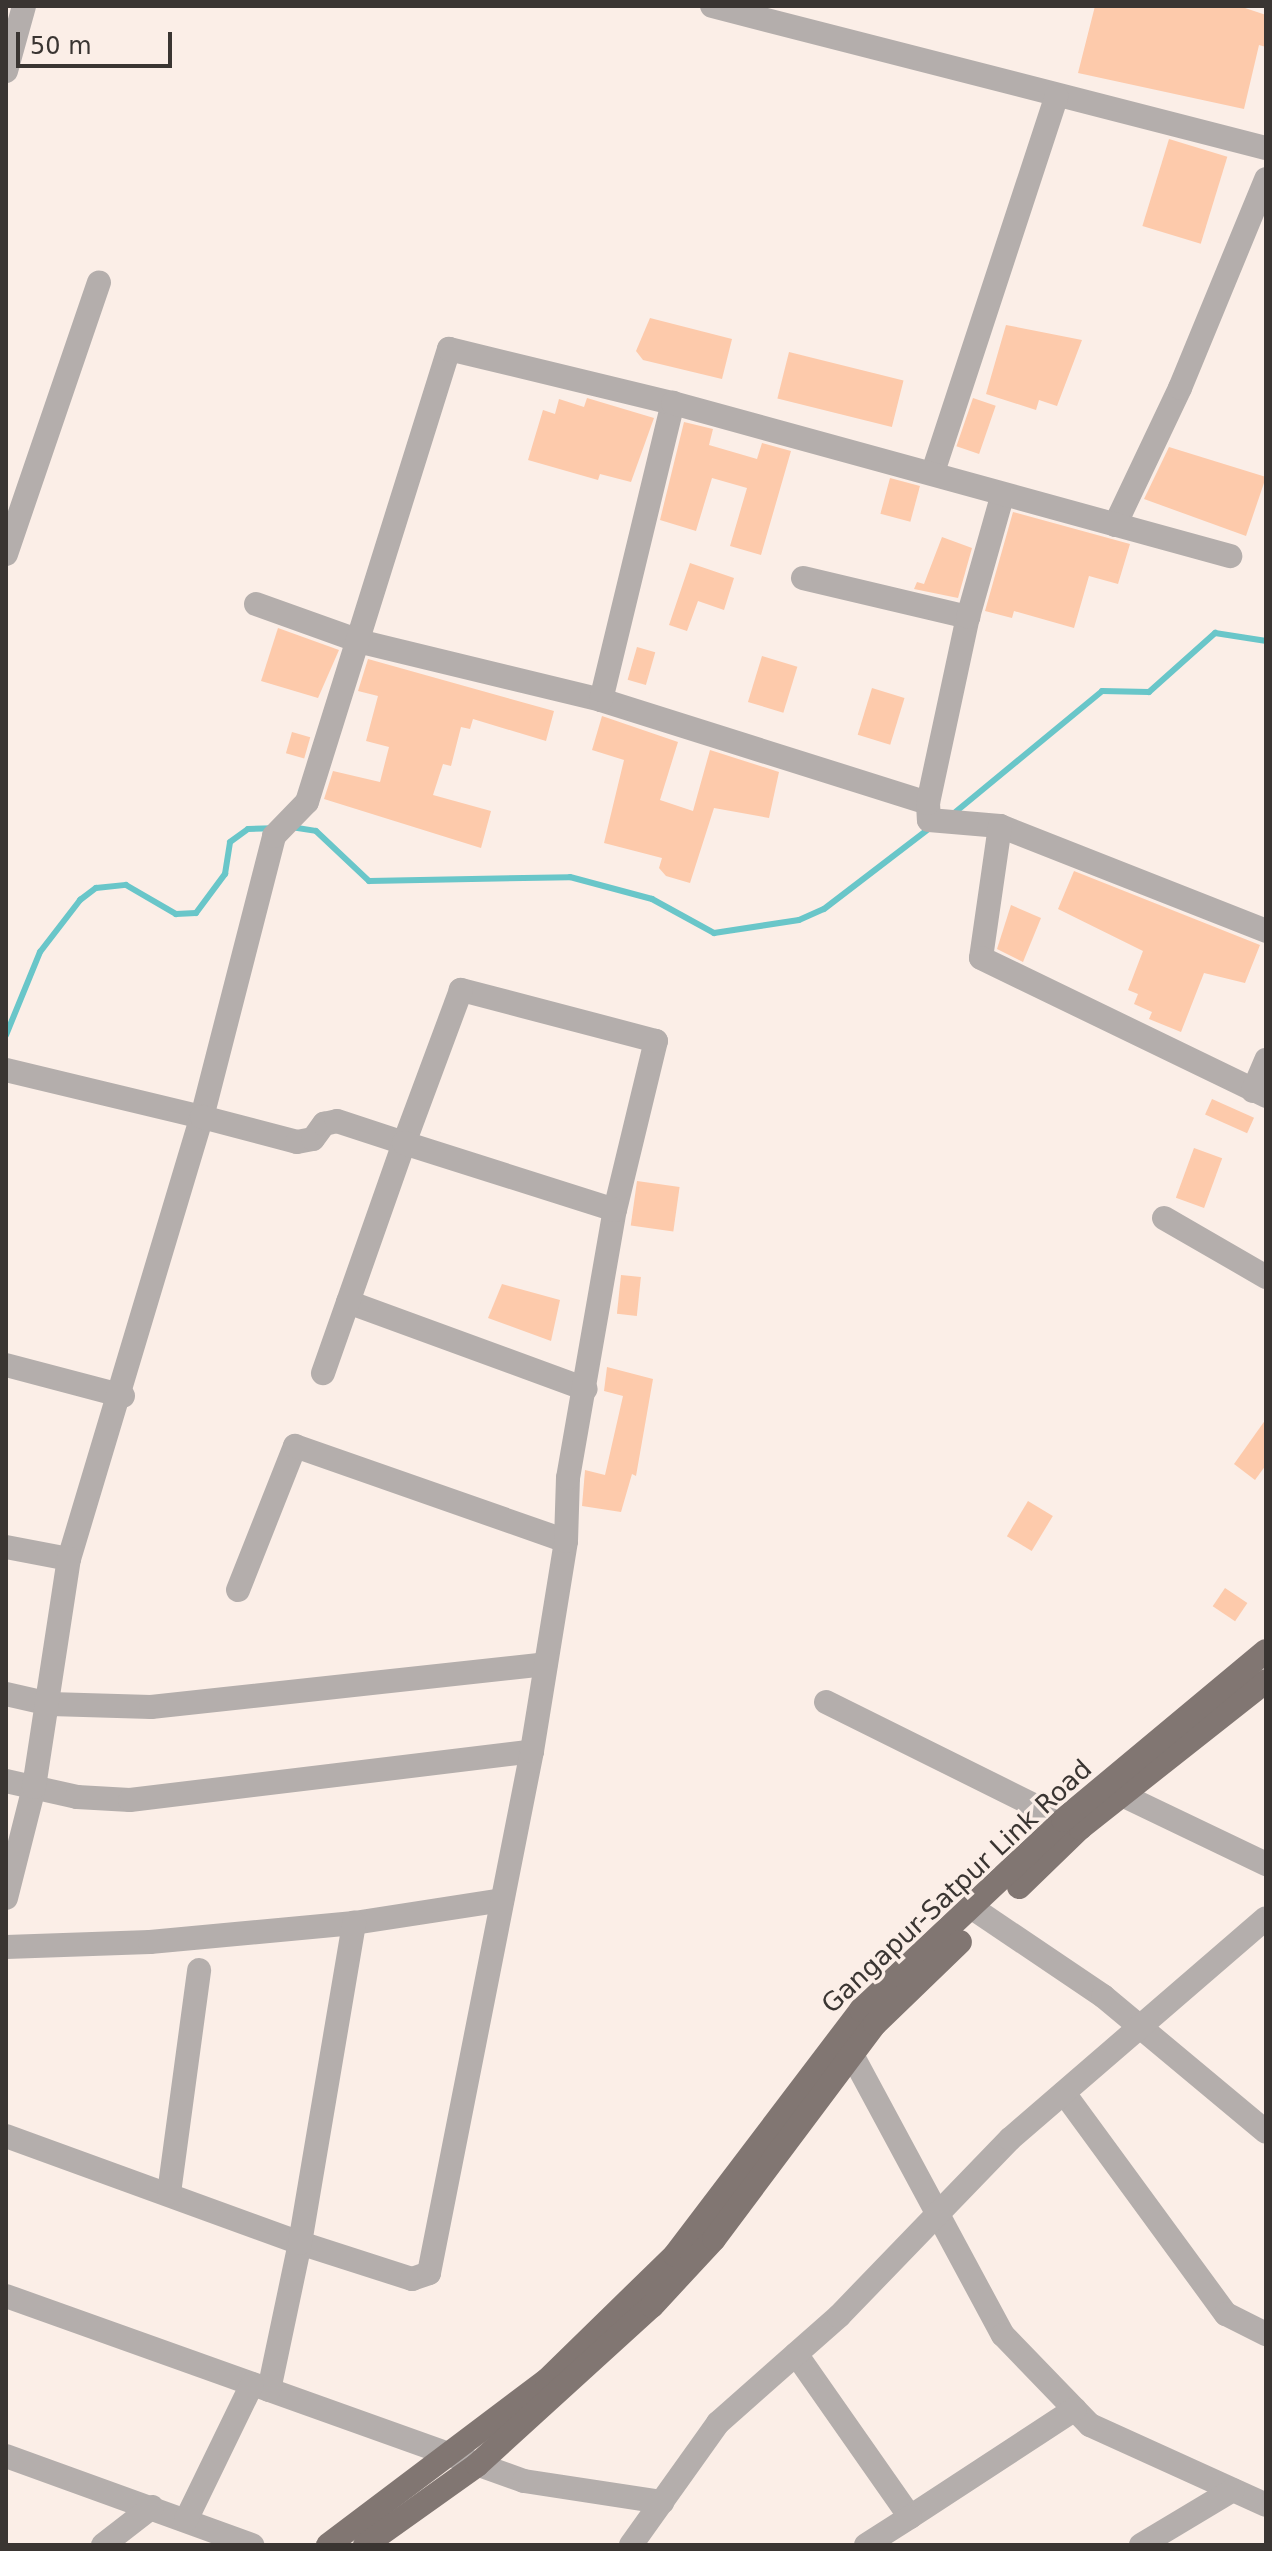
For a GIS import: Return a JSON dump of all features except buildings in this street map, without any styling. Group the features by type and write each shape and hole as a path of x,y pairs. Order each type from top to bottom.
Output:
{"main road":[{"name":"Gangapur-Satpur Link Road","path":"365,2545 477,2465 579,2376 688,2268 851,2053 979,1915 1071,1824 1266,1651"},
{"name":"Gangapur-Satpur Link Road","path":"1071,1824 1122,1795 1266,1681"},
{"name":"Gangapur-Satpur Link Road","path":"328,2545 454,2455 547,2380 675,2255 840,2033 979,1915"}],"street":[{"path":"6,71 24,6"},
{"path":"712,6 1056,97 1266,148"},
{"path":"933,472 1056,97"},
{"path":"1115,525 1180,388 1266,179"},
{"path":"8,538 99,283"},
{"path":"6,1898 34,1787 50,1704 69,1559 123,1396 202,1117 274,836 307,802 362,642 449,349 673,403 933,472 1002,497 1230,556"},
{"path":"601,700 673,403"},
{"path":"935,816 968,617 1002,497"},
{"path":"803,578 968,617"},
{"path":"256,604 362,642 601,700 935,816 1000,826 1266,931"},
{"path":"1000,826 981,958 1260,1093 1266,1060"},
{"path":"6,2136 300,2243 412,2279 429,2273 532,1751 566,1541 568,1478 615,1210 656,1041 461,990 323,1373"},
{"path":"6,1070 297,1142 313,1139 324,1124 337,1121 615,1210"},
{"path":"1164,1218 1266,1277"},
{"path":"348,1302 586,1389"},
{"path":"6,1365 123,1396"},
{"path":"238,1590 295,1446 566,1541"},
{"path":"6,1547 69,1559"},
{"path":"6,1694 50,1704 151,1707 546,1664"},
{"path":"826,1702 1071,1824"},
{"path":"6,1781 130,1800 532,1751"},
{"path":"1122,1795 1266,1864"},
{"path":"6,1947 120,1944 354,1923 502,1900"},
{"path":"979,1915 1028,1940 1266,2132"},
{"path":"631,2545 718,2423 796,2354 935,2213 1064,2093 1266,1918"},
{"path":"186,2520 261,2387 300,2243 354,1923"},
{"path":"169,2193 199,1970"},
{"path":"851,2053 1003,2335 1090,2425 1266,2505"},
{"path":"1064,2093 1226,2314 1266,2334"},
{"path":"6,2296 524,2481 662,2502"},
{"path":"796,2354 910,2517"},
{"path":"866,2545 1075,2409"},
{"path":"6,2456 252,2545"},
{"path":"1141,2545 1233,2490"},
{"path":"103,2545 152,2507"}],"waterway":[{"path":"953,814 1102,691 1149,692 1215,633 1266,641"},
{"path":"291,827 316,831 369,881 570,877 652,899 714,933 799,920 824,909 930,828"},
{"path":"6,1035 40,952 80,900 96,888 126,885 176,914 196,913 225,874 230,842 248,829 272,828"}]}
